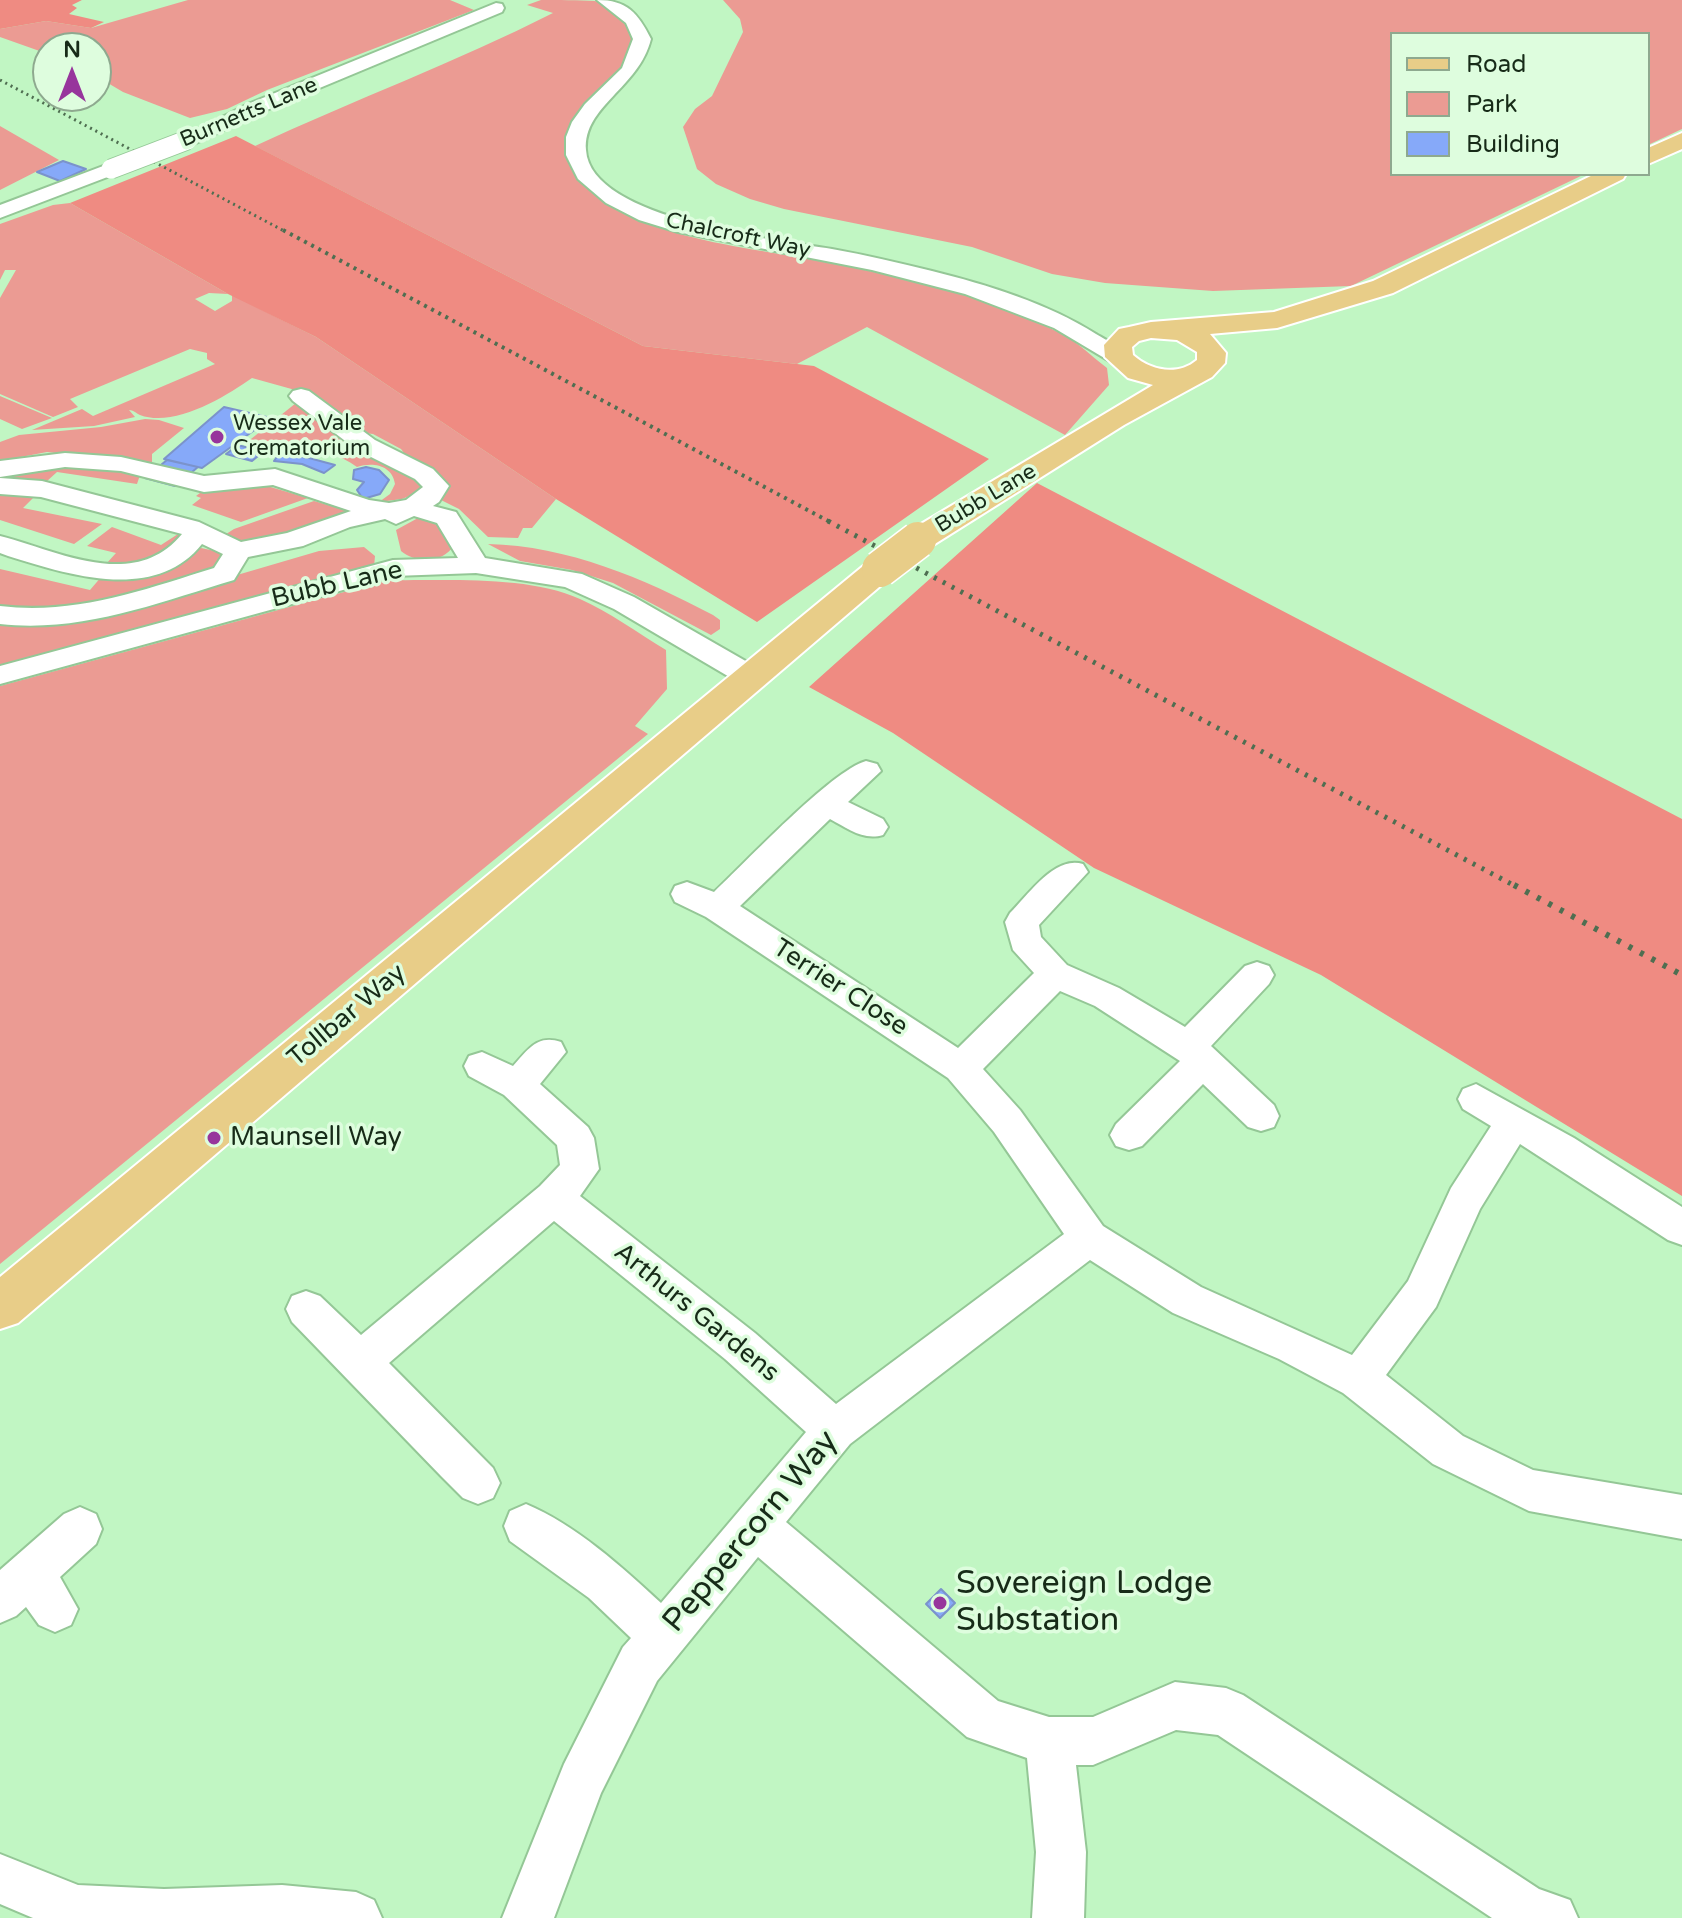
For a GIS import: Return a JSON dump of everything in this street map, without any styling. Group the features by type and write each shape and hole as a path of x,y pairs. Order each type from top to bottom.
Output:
{"main road":[{"path":"1650,156 1682,140"},
{"name":"Bubb Lane","path":"693,726 918,540 1203,364 1240,336 1277,320 1383,287 1610,176"},
{"name":"Bubb Lane","path":"1151,331 1277,320"},
{"path":"1113,419 1129,393 1125,363 1118,345 1151,331 1190,335 1208,346 1203,364 1155,376 1125,363"},
{"name":"Tollbar Way","path":"0,1307 693,726"}],"street":[{"name":"Chalcroft Way","path":"605,0 633,20 642,39 634,65 587,113 574,143 578,164 601,191 639,212 685,228 924,276 989,295 1064,324 1125,363"},
{"name":"Burnetts Lane","path":"0,212 187,140 255,108 496,8"},
{"name":"Chalcroft Way","path":"1064,324 1151,331"},
{"path":"0,615 58,616 106,608 231,563 396,513 430,497 436,486 424,474 366,445 301,396"},
{"path":"0,469 65,460 121,464 204,484 275,477 366,508 447,518 476,565"},
{"path":"0,486 42,489 190,528 231,563"},
{"path":"393,568 396,513"},
{"path":"0,544 60,562 113,572 139,571 161,565 183,551 196,533"},
{"name":"Bubb Lane","path":"0,675 393,568 476,565 572,580 624,603 753,678"},
{"name":"Terrier Close","path":"866,771 702,901 961,1068 1007,1121 1089,1238"},
{"path":"826,804 872,827"},
{"path":"1069,882 1022,922 1025,941 1055,974 1107,997 1195,1054 1261,1116"},
{"path":"961,1068 1055,974"},
{"path":"1129,1135 1257,975"},
{"path":"517,1085 548,1052"},
{"path":"361,1361 554,1198 580,1169 575,1138 517,1085 482,1066"},
{"path":"1476,1099 1561,1149 1682,1228"},
{"path":"1358,1379 1422,1294 1465,1200 1514,1122"},
{"name":"Arthurs Gardens","path":"554,1198 740,1346 835,1430"},
{"path":"1089,1238 1187,1300 1294,1346 1358,1379 1448,1450 1529,1490 1682,1517"},
{"name":"Peppercorn Way","path":"528,1918 581,1781 640,1664 662,1636 835,1430 1089,1238"},
{"path":"306,1309 361,1361 416,1424 478,1483"},
{"path":"755,1525 984,1720 1049,1741 1093,1741 1175,1706 1226,1712 1527,1911 1552,1918"},
{"path":"526,1526 605,1582 662,1636"},
{"path":"55,1609 15,1586 80,1529"},
{"path":"1049,1741 1061,1852 1058,1918"},
{"path":"0,1879 78,1911 164,1915 282,1911 356,1918"}],"green space":[{"path":"188,0 450,0 474,10 267,90 227,109 190,118 112,85 112,32 32,32 32,48 0,37 0,29 46,21 91,28"},
{"path":"541,0 595,1 615,11 628,26 632,45 630,55 580,111 569,129 565,145 574,173 612,206 639,220 676,233 893,276 994,305 1071,339 1107,368 1109,385 1065,435 867,327 797,364 643,346 255,146 553,13 527,5"},
{"path":"723,0 1682,0 1682,129 1650,144 1650,32 1390,32 1390,176 1581,176 1351,286 1213,291 1105,283 1052,274 972,247 784,209 716,184 697,169 683,127 695,109 712,96 743,32 740,19"},
{"path":"0,126 59,160 0,190"},
{"path":"70,203 228,294 209,293 195,299 215,311 232,301 232,295 316,337 556,499 532,528 523,528 518,538 488,537 459,509 439,499 401,449 373,434 357,432 306,393 252,378 228,394 183,414 153,418 129,410 135,417 94,426 32,430 82,409 93,416 215,364 207,359 207,353 190,349 70,399 78,407 53,417 0,394 0,298 16,270 5,270 0,280 0,224 53,205"},
{"path":"0,396 52,418 22,429 0,419"},
{"path":"296,403 424,484 422,491 402,499 379,502 390,494 395,484 390,473 381,466 357,467 331,455 246,443"},
{"path":"145,419 184,428 152,454 152,464 47,452 0,461 0,442 19,435"},
{"path":"40,466 112,468 140,475 137,484 57,472 46,482 0,478 0,474"},
{"path":"267,486 308,498 241,522 192,505 201,498 196,496 204,490"},
{"path":"0,491 35,496 23,508 102,524 74,544 0,520"},
{"path":"314,501 353,512 268,541 234,542 220,538 234,529"},
{"path":"418,518 439,522 454,545 449,551 437,558 422,560 401,551 396,530"},
{"path":"112,527 161,545 178,534 181,537 180,545 137,566 106,564 116,553 87,546"},
{"path":"488,544 547,551 604,566 713,615 720,620 720,629 711,635 613,583 572,570 520,561"},
{"path":"364,547 375,556 374,567 0,668 0,619 128,607 319,551"},
{"path":"201,548 225,553 217,569 119,598 57,608 0,608 0,569 90,590 102,576"},
{"path":"388,580 486,581 536,586 580,599 613,616 666,650 667,689 635,726 648,734 0,1264 0,686"}],"shaded area":[{"path":"0,0 82,0 72,5 77,8 69,14 104,22 91,28 46,21 0,29"},
{"path":"236,136 643,346 814,366 989,459 757,622 556,499 316,337 228,294 70,203"},
{"path":"1037,483 1682,819 1682,1196 1321,975 1094,868 893,733 809,687"}],"building":[{"path":"63,161 86,169 60,181 37,172"},
{"name":"Wessex Vale Crematorium","path":"224,407 271,418 202,468 164,459"},
{"path":"238,445 263,452 252,461 226,454"},
{"path":"279,454 335,465 324,473 302,464 274,461"},
{"path":"167,460 198,467 175,486 145,478"},
{"path":"366,467 379,470 389,480 380,494 363,499 357,490 364,482 353,479 354,470"},
{"name":"Sovereign Lodge Substation","path":"941,1589 955,1603 940,1618 926,1604"}],"railway":[{"path":"0,80 286,232"},
{"path":"283,230 832,523"},
{"path":"828,521 1517,887"},
{"path":"1514,885 1682,975"}],"place":[{"name":"Wessex Vale Crematorium","path":"217,437"},
{"name":"Maunsell Way","path":"214,1138"},
{"name":"Sovereign Lodge Substation","path":"940,1603"}]}
